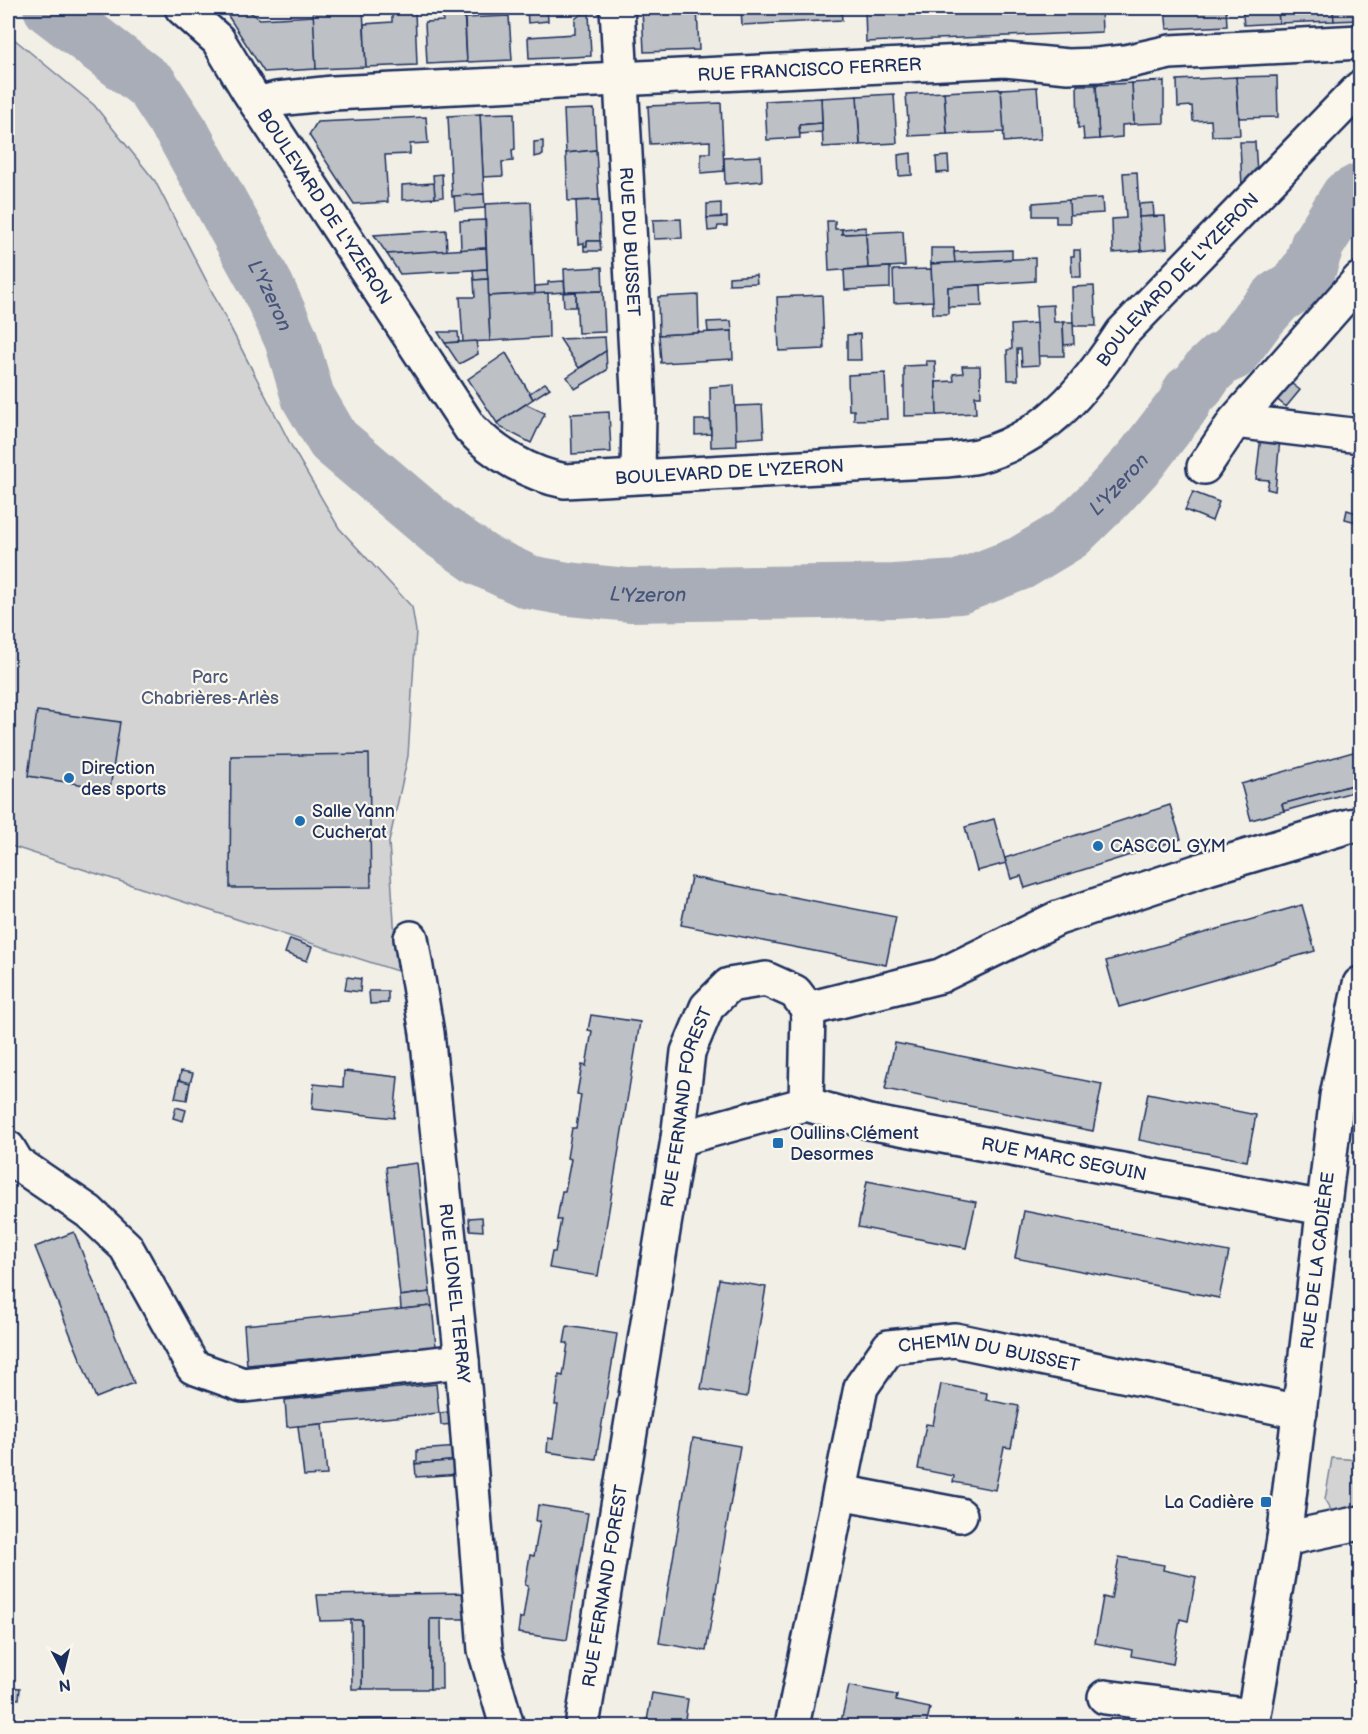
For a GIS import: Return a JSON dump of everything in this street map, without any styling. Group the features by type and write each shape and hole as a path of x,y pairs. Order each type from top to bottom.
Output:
{"street":[{"name":"BOULEVARD DE L'YZERON","path":"182,8 218,40 257,104 470,428 483,442 512,461 543,477 565,481 967,457 977,456 1007,445 1042,427 1066,406 1096,373 1122,333 1360,88"},
{"name":"RUE DU BUISSET","path":"618,8 639,409 638,476"},
{"name":"RUE FRANCISCO FERRER","path":"257,104 277,99 333,93 1005,60 1068,66 1096,65 1125,62 1170,52 1360,42"},
{"path":"1204,467 1235,421 1360,279"},
{"path":"1235,421 1360,436"},
{"path":"678,1139 806,1104 808,1009 939,976 1058,918 1208,868 1349,826 1360,825"},
{"name":"RUE LIONEL TERRAY","path":"411,938 427,1033 462,1361 485,1650 507,1726"},
{"name":"RUE FERNAND FOREST","path":"582,1726 678,1139 688,1052 707,1007 729,986 766,979 795,992 808,1009"},
{"name":"RUE DE LA CADIÈRE","path":"1252,1721 1284,1539 1323,1208 1349,1097 1360,984"},
{"name":"RUE MARC SEGUIN","path":"806,1104 869,1122 1323,1208"},
{"path":"8,1148 17,1163 90,1212 126,1247 193,1367 243,1385 462,1361"},
{"name":"CHEMIN DU BUISSET","path":"792,1726 861,1387 889,1347 955,1340 1300,1412"},
{"path":"840,1492 960,1515"},
{"path":"1284,1539 1360,1523"},
{"name":"RUE LIONEL TERRAY","path":"485,1650 522,1705 528,1726"},
{"path":"1105,1697 1179,1717 1252,1721"}],"green space":[{"name":"Parc Chabrières-Arlès","path":"8,34 94,105 155,181 293,449 339,528 412,607 416,631 408,756 389,842 397,971 8,845"},
{"path":"1332,1458 1360,1460 1360,1507 1332,1512 1325,1500"}],"building":[{"path":"223,8 244,8 260,19 314,16 316,69 264,72"},
{"path":"363,8 366,67 316,69 313,10"},
{"path":"527,8 547,8 548,21 528,23"},
{"path":"642,8 697,8 699,50 644,52"},
{"path":"741,8 841,8 842,20 742,25"},
{"path":"865,8 1101,8 1102,32 866,42"},
{"path":"1165,8 1226,8 1227,26 1167,29"},
{"path":"1242,8 1278,8 1279,23 1244,25"},
{"path":"1278,8 1333,8 1334,21 1279,23"},
{"path":"1333,8 1360,8 1360,20 1334,21"},
{"path":"464,10 467,62 427,64 425,22 443,21 443,11"},
{"path":"415,11 417,65 366,67 364,24 392,22 392,13"},
{"path":"589,13 591,56 529,59 528,37 575,34 575,19 581,14"},
{"path":"509,16 512,60 467,62 465,18"},
{"path":"1277,76 1278,117 1239,118 1236,77"},
{"path":"1236,77 1240,135 1212,136 1211,120 1193,121 1192,106 1178,107 1177,80"},
{"path":"1164,81 1164,123 1134,124 1132,83"},
{"path":"1132,83 1134,124 1122,125 1122,137 1099,139 1096,85"},
{"path":"1077,85 1096,85 1099,139 1084,140 1083,128 1078,128"},
{"path":"1037,87 1041,139 1004,142 1001,89"},
{"path":"1001,89 1004,132 947,134 944,92"},
{"path":"944,92 947,134 909,136 906,94"},
{"path":"894,94 897,143 860,145 857,96"},
{"path":"857,96 860,145 823,147 821,98"},
{"path":"821,98 822,123 799,125 800,138 767,140 765,101"},
{"path":"721,103 724,171 701,173 701,153 710,153 710,141 650,144 648,106"},
{"path":"594,109 596,150 566,153 564,110"},
{"path":"514,113 513,161 502,162 503,176 483,177 480,114"},
{"path":"480,114 484,194 452,197 448,116"},
{"path":"426,117 428,143 410,144 410,154 385,155 388,202 354,204 309,135 317,122"},
{"path":"822,123 822,132 800,134 799,125"},
{"path":"543,141 543,155 534,157 534,142"},
{"path":"1240,142 1255,142 1257,173 1242,188"},
{"path":"596,150 599,200 568,201 566,153"},
{"path":"911,153 912,175 899,176 898,155"},
{"path":"761,156 762,181 725,184 724,158"},
{"path":"948,156 949,172 937,173 936,157"},
{"path":"1137,172 1141,251 1113,253 1112,219 1126,218 1123,173"},
{"path":"442,174 443,197 435,198 433,175"},
{"path":"434,183 435,198 402,200 402,185"},
{"path":"484,194 485,208 455,210 454,196"},
{"path":"1102,198 1103,213 1069,215 1069,200"},
{"path":"599,200 600,241 587,241 587,246 584,246 584,243 578,244 576,201"},
{"path":"1069,200 1070,223 1056,223 1056,216 1033,216 1033,203"},
{"path":"531,202 535,294 488,296 485,204"},
{"path":"721,203 721,217 707,218 707,204"},
{"path":"1153,203 1154,216 1139,217 1139,204"},
{"path":"1165,216 1167,248 1141,251 1139,217"},
{"path":"727,217 727,226 718,226 717,230 708,231 707,218"},
{"path":"681,219 682,238 654,239 653,220"},
{"path":"485,220 486,248 461,250 460,221"},
{"path":"827,221 835,221 835,229 842,229 842,234 866,233 868,268 829,271"},
{"path":"866,227 866,233 842,234 842,229"},
{"path":"446,230 447,251 387,254 374,235"},
{"path":"903,231 905,266 868,268 866,233"},
{"path":"587,241 600,241 601,251 584,251"},
{"path":"486,248 487,269 473,270 400,274 387,254"},
{"path":"931,248 954,248 955,263 931,264"},
{"path":"1012,250 1012,259 955,263 954,252"},
{"path":"1074,250 1080,250 1081,277 1072,277 1071,256 1074,256"},
{"path":"1035,258 1035,281 948,287 948,314 933,314 931,264"},
{"path":"602,267 603,291 565,292 564,269"},
{"path":"890,267 890,288 845,290 844,270"},
{"path":"487,269 488,279 474,280 473,270"},
{"path":"931,269 933,301 894,303 893,270"},
{"path":"756,275 757,283 729,284 729,277"},
{"path":"488,279 490,341 463,342 460,297 475,297 474,280"},
{"path":"564,281 565,292 535,294 535,286"},
{"path":"981,285 982,306 948,307 948,287"},
{"path":"1094,286 1096,326 1073,326 1072,287"},
{"path":"603,291 605,332 578,333 576,292"},
{"path":"576,292 576,307 564,307 563,293"},
{"path":"548,293 549,337 490,341 488,296"},
{"path":"698,295 699,333 659,335 658,297"},
{"path":"822,295 824,349 779,351 777,297"},
{"path":"1053,305 1054,322 1063,322 1064,356 1038,356 1036,306"},
{"path":"731,321 732,331 708,332 707,322"},
{"path":"1063,322 1073,322 1074,344 1064,345"},
{"path":"1037,323 1039,365 1022,366 1021,349 1017,349 1018,380 1008,380 1007,350 1012,349 1011,325"},
{"path":"732,331 733,359 661,363 659,335"},
{"path":"438,332 458,332 459,342 445,343"},
{"path":"860,334 861,360 847,360 847,335"},
{"path":"605,337 606,351 579,368 560,339"},
{"path":"476,341 478,354 459,364 445,343"},
{"path":"606,351 607,370 575,389 567,377"},
{"path":"506,353 533,399 497,423 468,379"},
{"path":"926,361 935,361 937,415 904,416 904,366 927,365"},
{"path":"962,366 980,366 981,396 975,396 976,413 937,415 936,382 954,381 953,374 963,373"},
{"path":"885,373 887,419 854,420 854,410 849,410 848,375"},
{"path":"1287,380 1300,390 1286,407 1273,396"},
{"path":"545,383 550,388 533,399 530,393"},
{"path":"734,385 737,446 711,447 710,387"},
{"path":"526,404 545,413 531,443 500,427 497,423"},
{"path":"762,405 764,437 736,439 735,406"},
{"path":"609,412 611,452 572,454 571,414"},
{"path":"695,420 710,420 711,434 695,435"},
{"path":"1261,436 1280,438 1275,491 1267,489 1269,480 1256,479"},
{"path":"1193,492 1219,502 1212,521 1185,510"},
{"path":"1347,510 1360,514 1360,523 1345,519"},
{"path":"37,711 120,722 110,789 28,776"},
{"path":"1360,750 1360,783 1282,804 1284,811 1251,820 1241,784"},
{"name":"Salle Yann Cucherat","path":"369,754 371,887 230,888 231,756"},
{"path":"1360,783 1360,790 1284,811 1282,804"},
{"name":"CASCOL GYM","path":"1170,805 1181,839 1025,888 1021,876 1011,879 1005,858"},
{"path":"994,819 1006,863 977,871 965,827"},
{"path":"691,877 896,917 886,965 681,925"},
{"path":"1302,905 1315,951 1119,1007 1106,961"},
{"path":"290,939 312,947 307,961 285,953"},
{"path":"347,977 361,979 360,992 345,990"},
{"path":"369,991 388,991 388,1003 370,1004"},
{"path":"591,1015 640,1022 598,1276 549,1268 552,1252 555,1252 561,1220 557,1220 571,1159 567,1158 572,1128 576,1128 581,1095 577,1094 582,1065 586,1066 592,1031 588,1030"},
{"path":"895,1043 1102,1084 1093,1131 885,1089"},
{"path":"181,1071 193,1073 190,1083 179,1080"},
{"path":"344,1071 398,1077 394,1118 312,1109 314,1084 343,1087"},
{"path":"179,1080 190,1083 187,1100 175,1098"},
{"path":"1148,1093 1256,1115 1247,1161 1139,1140"},
{"path":"176,1107 186,1110 183,1121 173,1118"},
{"path":"417,1163 430,1292 400,1296 386,1167"},
{"path":"867,1181 976,1202 966,1248 858,1227"},
{"path":"1024,1211 1229,1252 1219,1298 1015,1258"},
{"path":"482,1217 483,1231 470,1230 469,1218"},
{"path":"74,1232 134,1383 96,1398 35,1247"},
{"path":"719,1279 766,1287 747,1397 701,1389"},
{"path":"430,1292 432,1306 401,1309 400,1296"},
{"path":"432,1306 436,1347 247,1365 244,1325"},
{"path":"567,1326 617,1334 596,1459 547,1452 548,1438 553,1439 558,1405 555,1405 559,1375 563,1376 568,1343 564,1343"},
{"path":"436,1384 439,1413 287,1427 285,1400"},
{"path":"941,1384 987,1393 986,1400 1019,1406 1011,1448 1004,1447 995,1490 953,1482 954,1476 918,1469 926,1424 933,1425"},
{"path":"457,1411 457,1424 441,1425 440,1413"},
{"path":"322,1424 327,1475 304,1476 298,1426"},
{"path":"693,1438 740,1446 706,1651 659,1643"},
{"path":"460,1447 461,1460 415,1464 417,1450"},
{"path":"461,1460 461,1474 416,1477 415,1464"},
{"path":"538,1505 588,1513 567,1640 518,1633 528,1586 525,1585 530,1555 534,1556 540,1521 536,1521"},
{"path":"1119,1557 1164,1565 1163,1570 1196,1577 1188,1621 1180,1619 1173,1664 1131,1656 1132,1650 1095,1643 1103,1597 1111,1599"},
{"path":"467,1593 470,1619 430,1619 430,1689 362,1689 362,1620 320,1621 317,1595"},
{"path":"430,1619 441,1619 442,1689 430,1689"},
{"path":"351,1620 362,1620 362,1689 352,1689"},
{"path":"849,1686 897,1695 896,1701 930,1708 926,1726 840,1726"},
{"path":"8,1687 20,1688 19,1699 8,1698"},
{"path":"652,1693 688,1699 684,1726 646,1726"},
{"path":"415,1719 415,1726 333,1726 333,1720"}],"waterway":[{"name":"L'Yzeron","path":"50,8 152,86 182,132 267,286 291,339 308,397 333,440 439,530 482,560 529,582 568,589 629,595 894,591 959,587 1021,563 1069,534 1141,460 1184,404 1189,392 1198,386 1208,371 1221,359 1232,354 1257,320 1278,297 1294,287 1310,267 1317,245 1347,197 1360,190"}],"place":[{"name":"Direction des sports","path":"69,778"},
{"name":"Salle Yann Cucherat","path":"300,821"},
{"name":"CASCOL GYM","path":"1098,846"},
{"name":"Oullins Clément Desormes","path":"778,1143"},
{"name":"La Cadière","path":"1266,1502"}]}
